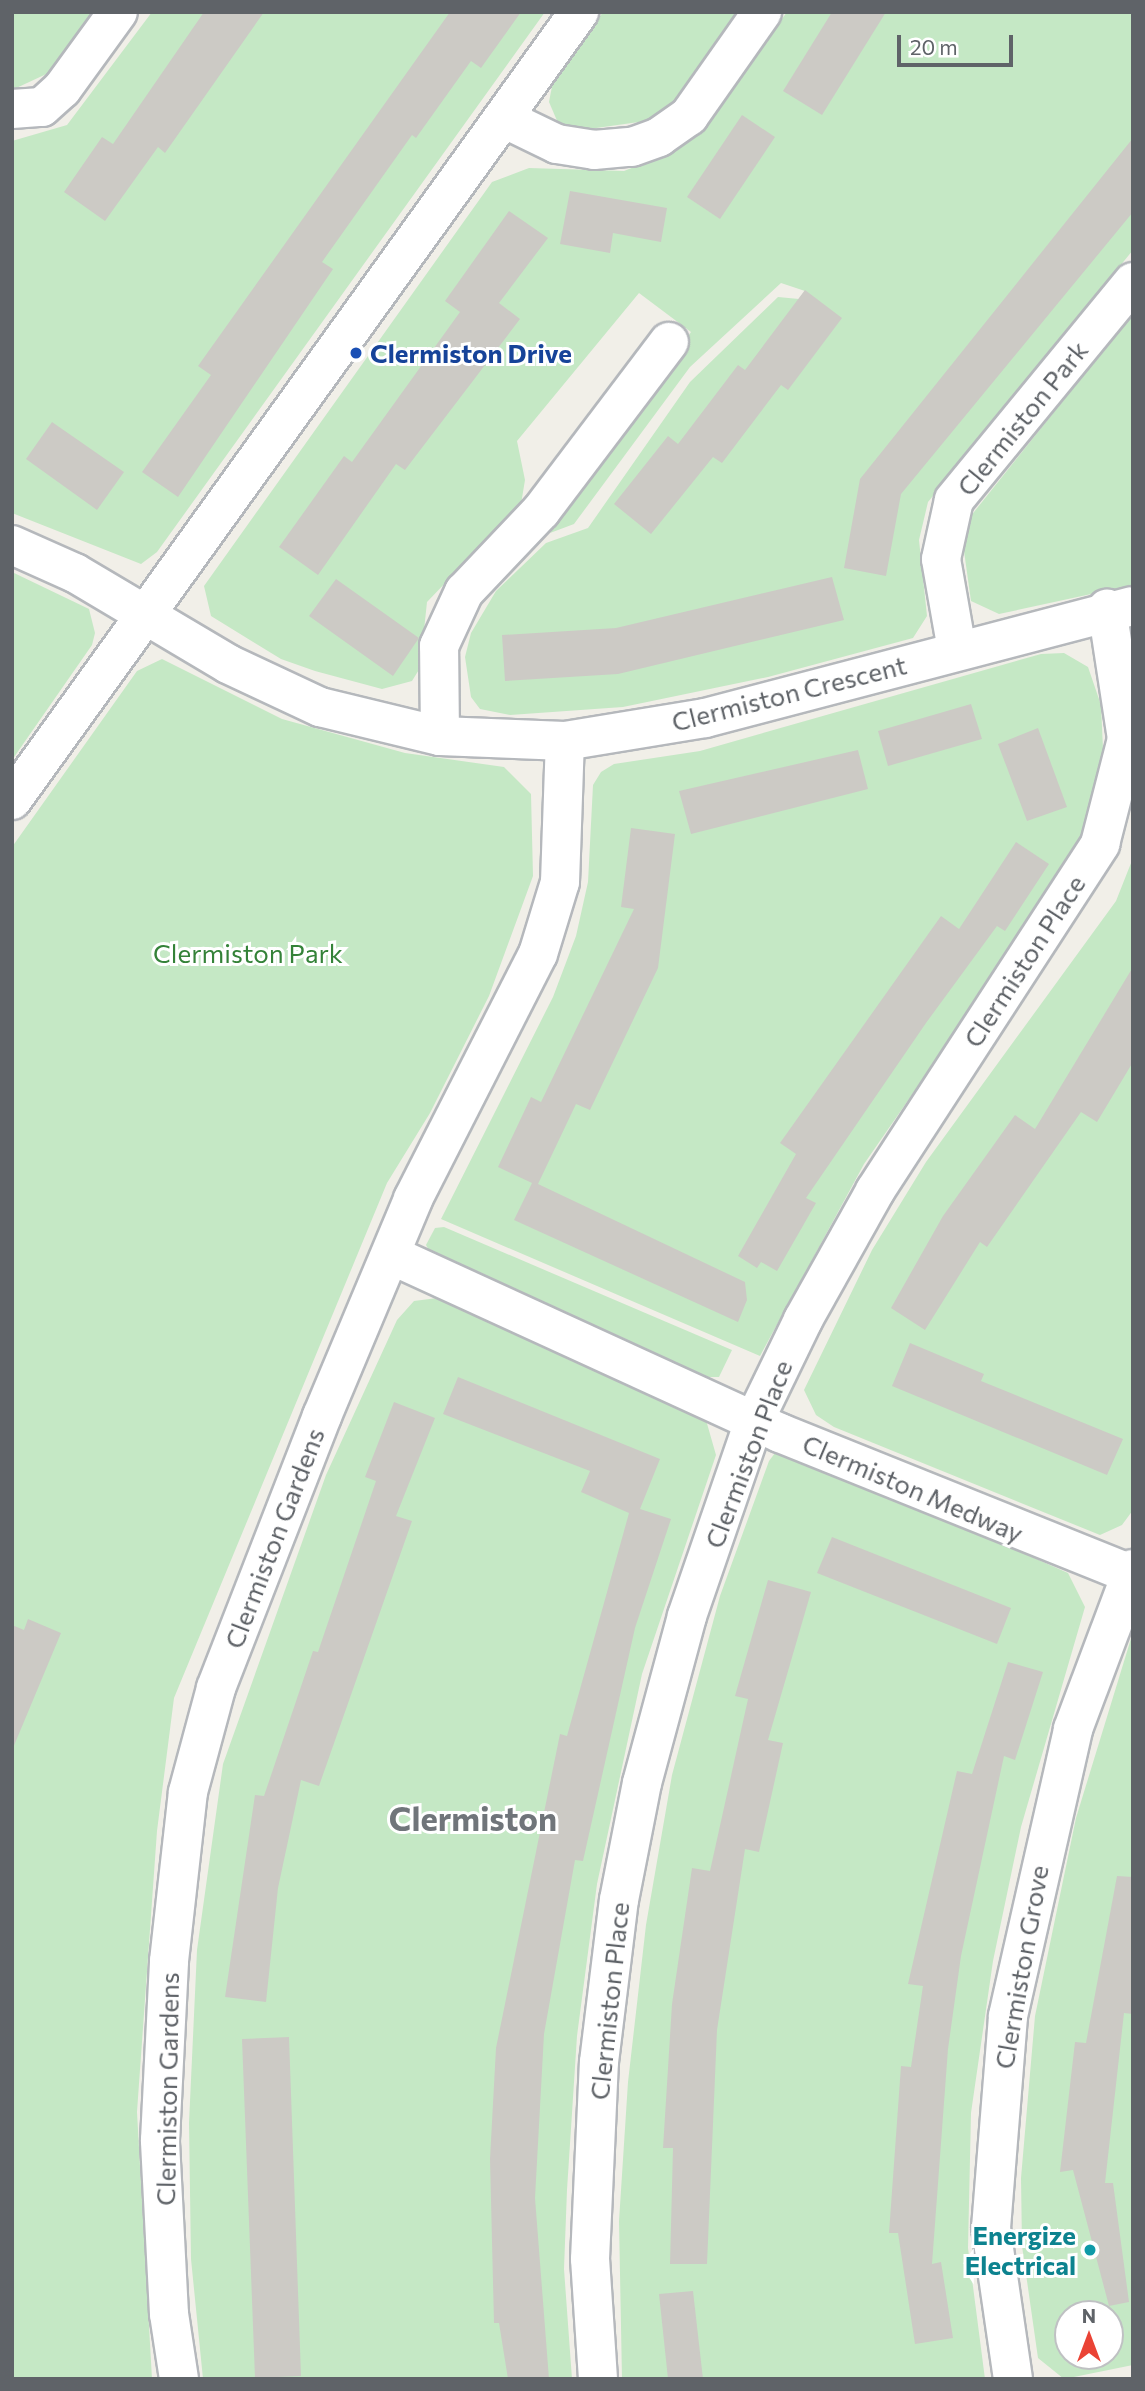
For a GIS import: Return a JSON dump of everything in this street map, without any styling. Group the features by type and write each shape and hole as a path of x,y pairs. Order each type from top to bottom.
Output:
{"street":[{"path":"12,108 42,107 62,89 118,12"},
{"path":"12,800 142,613 579,12"},
{"path":"503,117 557,144 594,149 632,147 659,137 689,116 762,12"},
{"name":"Clermiston Park","path":"957,650 941,559 944,526 954,500 1133,282"},
{"path":"440,736 439,646 464,592 541,511 669,342"},
{"name":"Clermiston Crescent","path":"12,545 142,613 229,664 320,707 440,736 565,741 705,718 1120,607"},
{"name":"Clermiston Place","path":"598,2379 590,2259 599,2062 619,1900 642,1783 687,1616 755,1419 875,1191 1100,844 1127,739 1120,607"},
{"name":"Clermiston Gardens","path":"179,2379 169,2314 160,2140 169,1961 188,1792 216,1688 391,1255 449,1122 538,954 560,882 565,741"},
{"name":"Clermiston Medway","path":"391,1255 755,1419 1094,1564 1132,1573"},
{"name":"Clermiston Grove","path":"1013,2379 991,2228 1008,2016 1073,1730 1132,1573"}],"green space":[{"path":"12,12 96,12 55,70 12,90"},
{"path":"152,12 545,12 157,552 141,564 12,513 12,141 67,125"},
{"path":"603,12 739,12 681,96 646,121 582,130 558,123 549,102 553,81"},
{"path":"787,12 1133,12 1133,250 928,502 919,540 927,616 913,638 768,677 623,707 510,715 480,709 471,697 465,657 471,633 496,591 546,543 588,528 690,382 778,297 799,299 805,291 781,283 690,367 574,524 550,533 691,332 639,293 517,441 525,480 521,504 427,602 420,668 412,681 382,689 315,671 281,659 211,616 204,586 492,182 529,168 624,171 675,151 700,133"},
{"path":"1133,313 1133,585 999,614 971,601 963,544 970,517"},
{"path":"12,572 89,609 95,633 92,645 12,760"},
{"path":"1064,653 1088,667 1101,705 1103,749 1096,805 1079,853 864,1164 760,1356 441,1219 553,997 576,936 588,882 593,785 601,772 614,764 700,751 1041,654"},
{"name":"Clermiston Park","path":"162,659 282,719 405,753 504,767 531,794 533,876 489,996 430,1113 387,1183 174,1698 157,1831 137,2112 152,2379 12,2379 12,847 137,671"},
{"path":"1133,858 1133,1510 1122,1525 1100,1535 834,1427 816,1415 804,1390 872,1250 926,1162 1116,901"},
{"path":"444,1227 732,1350 719,1377 700,1377 434,1259 426,1245 435,1228"},
{"path":"445,1297 706,1420 716,1455 642,1674 597,1884 577,2036 567,2190 564,2269 572,2379 203,2379 191,2259 189,2123 197,1950 223,1764 326,1475 397,1320 414,1301"},
{"path":"794,1452 1068,1573 1085,1607 1021,1827 993,1961 971,2113 968,2248 985,2379 622,2379 619,2221 628,2082 646,1925 672,1775 720,1596 769,1461 775,1453"},
{"path":"1133,1632 1133,2365 1124,2367 1124,2300 1054,2300 1054,2370 1108,2370 1064,2379 1038,2358 1022,2246 1021,2178 1035,2016 1076,1818"}],"building":[{"path":"204,12 264,12 165,153 158,147 105,221 64,192 102,137 113,144"},
{"path":"450,12 521,12 481,68 471,61 416,138 412,135 322,262 333,269 178,497 142,472 211,375 198,366"},
{"path":"832,12 886,12 822,115 783,91"},
{"path":"742,115 775,137 720,219 687,197"},
{"path":"1133,138 1133,212 901,494 886,576 844,568 860,479"},
{"path":"570,191 667,208 661,242 613,233 610,253 560,244"},
{"path":"509,211 548,238 499,303 520,319 405,470 396,464 318,575 279,547 344,456 352,462 460,312 445,301"},
{"path":"805,290 842,318 788,390 781,385 722,463 713,457 651,534 614,504 668,436 678,444 738,365 745,370"},
{"path":"52,422 124,472 97,510 26,459"},
{"path":"832,577 844,620 618,674 505,681 502,635 616,628"},
{"path":"336,579 419,638 393,676 309,616"},
{"path":"971,704 982,739 888,766 878,731"},
{"path":"1038,728 1067,807 1027,821 998,744"},
{"path":"858,750 868,789 691,834 679,791"},
{"path":"631,828 675,834 658,968 590,1110 576,1104 538,1184 745,1282 747,1300 738,1322 514,1220 532,1183 498,1167 531,1097 541,1102 634,909 621,907"},
{"path":"1016,842 1049,864 1005,931 997,926 926,1023 806,1198 816,1203 777,1271 761,1262 757,1268 738,1256 796,1154 780,1143 941,916 959,929"},
{"path":"1133,967 1133,1062 1097,1122 1081,1112 987,1247 980,1242 925,1330 891,1308 943,1216 1015,1115 1035,1129"},
{"path":"910,1343 984,1374 981,1381 1123,1439 1107,1475 892,1386"},
{"path":"458,1377 660,1459 640,1509 671,1519 635,1628 583,1861 575,1860 544,2034 535,2198 549,2379 508,2379 499,2323 494,2323 490,2159 496,2048 560,1734 567,1736 629,1513 581,1492 590,1471 443,1414"},
{"path":"394,1402 435,1418 396,1516 412,1521 319,1786 301,1780 278,1888 266,2002 225,1997 255,1795 264,1796 313,1651 318,1652 376,1481 365,1477"},
{"path":"832,1537 1011,1608 997,1644 817,1573"},
{"path":"768,1580 811,1592 768,1740 783,1743 759,1852 745,1849 717,2030 707,2264 670,2264 673,2148 663,2148 672,2004 692,1868 710,1871 748,1699 735,1696"},
{"path":"28,1619 61,1633 13,1748 12,1625 24,1630"},
{"path":"1008,1662 1043,1672 1015,1760 1004,1756 961,1956 948,2049 932,2264 941,2262 953,2338 915,2344 898,2233 889,2233 901,2066 911,2067 923,1986 908,1984 957,1771 972,1774"},
{"path":"1117,1876 1133,1877 1133,2014 1124,2013 1105,2183 1113,2183 1129,2302 1124,2303 1124,2300 1107,2300 1073,2170 1060,2172 1075,2042 1086,2043"},
{"path":"289,2037 301,2376 255,2378 242,2039"},
{"path":"693,2291 703,2379 668,2379 659,2294"}],"place":[{"name":"Clermiston Drive","path":"356,353"},
{"name":"Energize Electrical","path":"1090,2250"}],"district":[{"name":"Clermiston","path":"473,1818"}]}
